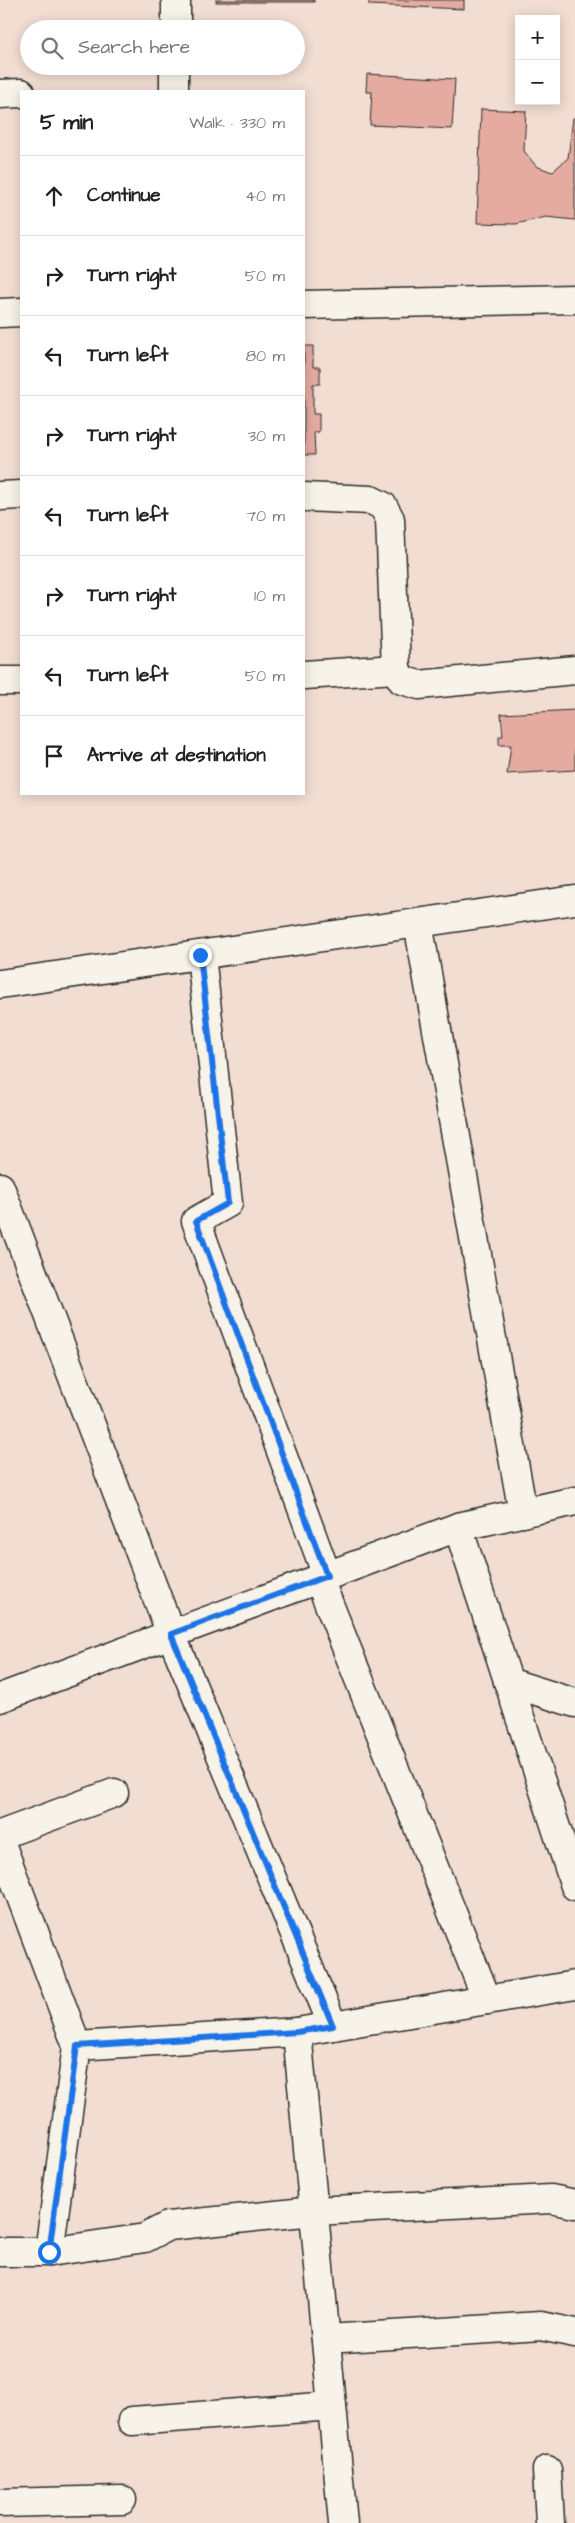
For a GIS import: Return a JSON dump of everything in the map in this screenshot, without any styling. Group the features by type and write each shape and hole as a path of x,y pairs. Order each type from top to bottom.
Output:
{"street":[{"path":"176,0 176,20"},
{"path":"174,75 174,90"},
{"path":"0,94 20,94"},
{"path":"305,306 575,299"},
{"path":"0,313 20,312"},
{"path":"0,496 20,496"},
{"path":"305,498 371,500 383,506 390,519 396,670 402,680 419,685 575,670"},
{"path":"305,676 396,670"},
{"path":"0,681 20,681"},
{"path":"0,984 575,900"},
{"path":"418,923 523,1513"},
{"path":"200,955 228,1203 196,1221 323,1578 487,2000"},
{"path":"0,1188 171,1634 333,2026"},
{"path":"0,1698 458,1527 575,1501"},
{"path":"458,1527 575,1886"},
{"path":"508,1682 575,1703"},
{"path":"0,1835 114,1793"},
{"path":"0,1841 77,2046 49,2252"},
{"path":"77,2046 297,2032 575,1986"},
{"path":"297,2032 343,2523"},
{"path":"0,2252 49,2252 145,2238 168,2226 314,2211 551,2198 575,2204"},
{"path":"326,2340 541,2326 575,2333"},
{"path":"132,2421 332,2406"},
{"path":"547,2470 550,2523"},
{"path":"0,2502 30,2512 122,2500"}],"building":[{"path":"216,0 314,0 314,2 216,2"},
{"path":"369,0 464,0 464,9 369,5"},
{"path":"367,74 455,79 452,129 370,125 372,92 366,92"},
{"path":"481,109 526,111 524,151 536,166 552,172 568,158 573,118 575,118 575,220 546,217 516,224 477,223"},
{"path":"305,346 313,346 313,367 320,367 320,384 313,384 313,414 319,414 319,432 314,432 315,455 305,455"},
{"path":"575,710 575,770 507,774 511,745 499,745 499,736 503,736 501,714"}],"route":[{"path":"49,2252 77,2046 297,2032 333,2026 171,1634 327,1576 196,1221 228,1203 200,955"}]}
